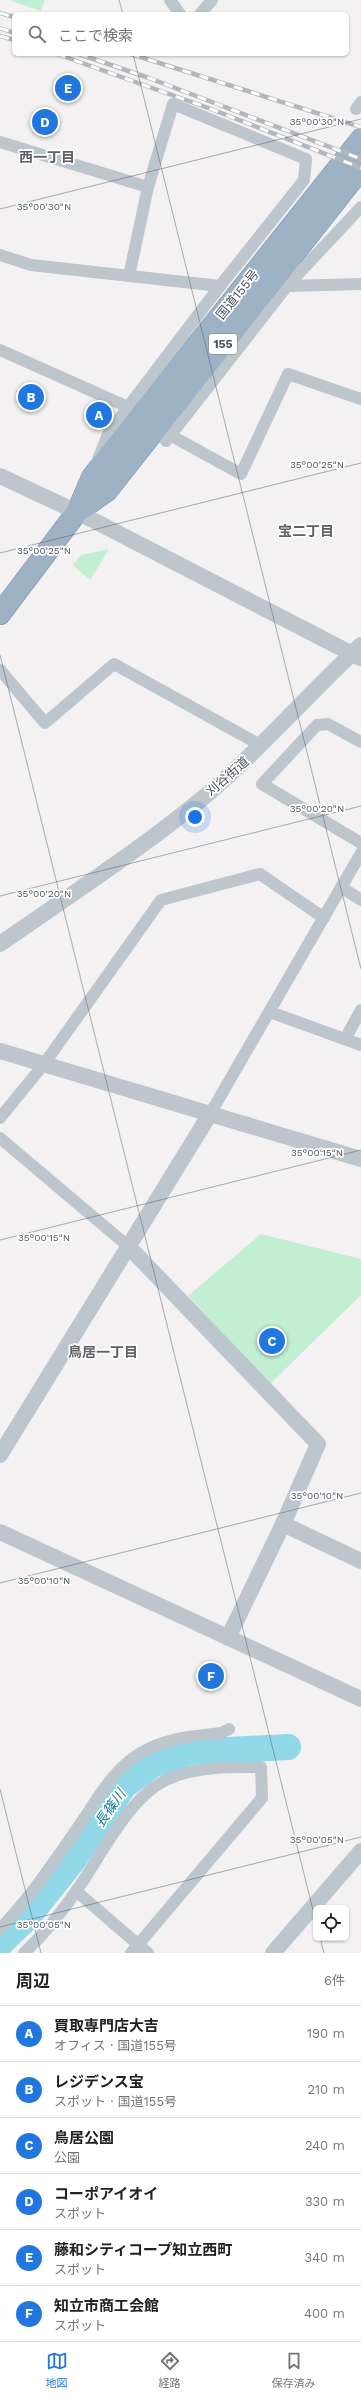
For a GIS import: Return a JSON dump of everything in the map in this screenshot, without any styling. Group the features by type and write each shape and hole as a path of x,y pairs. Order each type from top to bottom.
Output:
{"highway":[{"name":"国道155号","path":"0,614 77,512 92,477 361,139"},
{"name":"国道155号","path":"77,512 107,491 361,169"}],"street":[{"path":"170,0 179,12"},
{"path":"202,12 212,0"},
{"path":"92,477 108,434 220,286 304,180 306,159 173,104 148,187 129,276"},
{"path":"0,142 148,187"},
{"path":"361,207 287,286 168,438 241,474 288,374 361,398"},
{"path":"0,256 31,265 220,286"},
{"path":"287,286 361,284"},
{"path":"0,350 128,407"},
{"path":"0,476 77,512 358,652"},
{"name":"刈谷街道","path":"0,944 126,857 208,794 262,746 358,652"},
{"path":"0,670 45,722 114,664 262,746"},
{"path":"361,742 328,724 317,725 262,784 361,843"},
{"path":"2,1448 129,1247 210,1114 361,853"},
{"path":"0,1118 44,1064 161,900 260,874 324,918"},
{"path":"341,887 361,900"},
{"path":"345,1039 361,1010"},
{"path":"270,1012 361,1045"},
{"path":"0,1051 361,1159"},
{"path":"0,1138 129,1247 318,1444 283,1524 228,1638"},
{"path":"283,1524 361,1561"},
{"path":"0,1532 361,1700"},
{"path":"0,1929 23,1903 106,1785 123,1766 139,1754 160,1743 221,1733 229,1729"},
{"path":"24,1953 76,1891 134,1804 148,1790 168,1779 190,1772 261,1766 262,1798 134,1949"},
{"path":"273,1953 361,1852"},
{"path":"76,1891 134,1949 148,1953"}],"green space":[{"path":"9,0 45,0 41,11"},
{"path":"109,549 90,580 73,565 81,555"},
{"path":"261,1234 361,1259 361,1295 269,1385 188,1296"}],"waterway":[{"name":"長篠川","path":"0,1944 28,1917 72,1862 124,1786 152,1765 190,1752 288,1747"}],"railway":[{"path":"0,13 12,16"},
{"path":"0,28 12,32"},
{"path":"0,36 12,39"},
{"path":"63,56 211,109 361,168"},
{"path":"85,56 149,78 361,159"},
{"path":"137,56 361,127"}],"place":[{"name":"藤和シティコープ知立西町","path":"68,88"},
{"name":"コーポアイオイ","path":"45,122"},
{"name":"レジデンス宝","path":"31,397"},
{"name":"買取専門店大吉","path":"99,415"},
{"name":"鳥居公園","path":"272,1341"},
{"name":"知立市商工会館","path":"211,1676"}],"district":[{"name":"西一丁目","path":"47,157"},
{"name":"宝二丁目","path":"306,531"},
{"name":"鳥居一丁目","path":"103,1352"}]}
